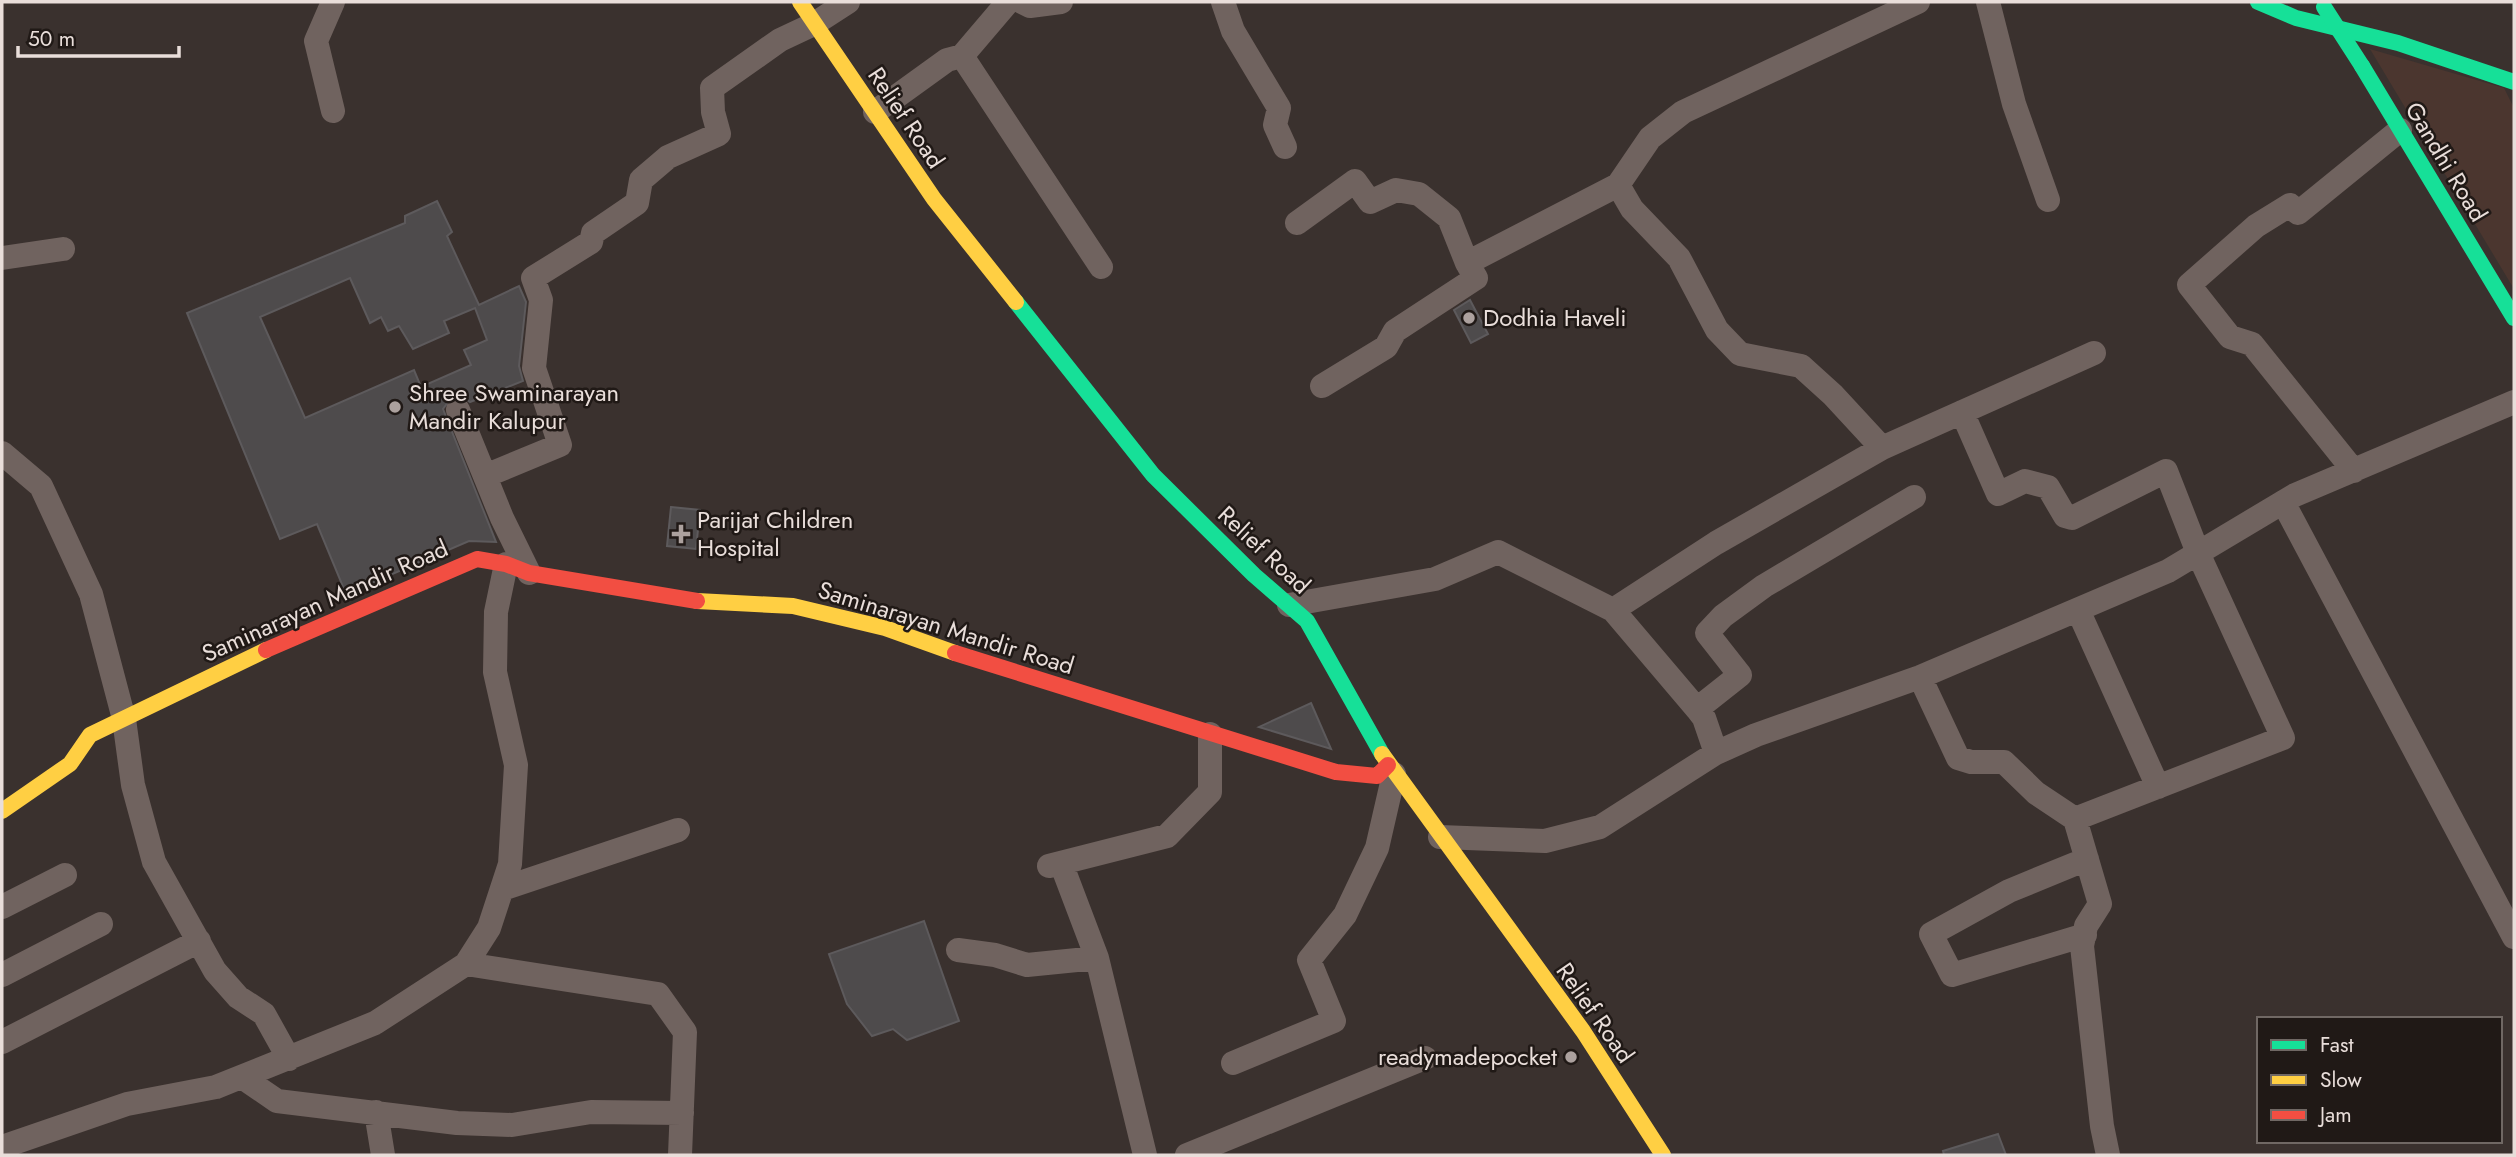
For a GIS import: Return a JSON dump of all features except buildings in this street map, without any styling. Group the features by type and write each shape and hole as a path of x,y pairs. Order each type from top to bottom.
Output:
{"street":[{"path":"333,111 316,41 334,2"},
{"name":"Relief Road","path":"800,2 934,199 1153,475 1307,621 1391,770 1583,1031 1663,1155"},
{"path":"485,476 560,445 534,368 541,300 533,278 591,242 593,233 637,203 641,180 668,157 719,134 713,112 712,88 780,40 814,24 848,2"},
{"path":"875,112 947,60 962,56 1008,2"},
{"path":"1022,2 1030,6 1061,2"},
{"path":"1223,2 1233,31 1279,108 1275,125 1285,147"},
{"path":"1467,263 1618,185 1650,138 1683,112 1918,2"},
{"path":"1988,2 2014,104 2048,200"},
{"path":"2258,2 2272,9 2332,27 2416,48 2514,83"},
{"name":"Gandhi Road","path":"2322,4 2514,317"},
{"path":"962,56 1101,267"},
{"path":"2354,471 2252,344 2230,337 2189,285 2256,226 2290,205 2298,213 2400,130"},
{"path":"1297,223 1355,181 1370,202 1396,190 1419,194 1449,218 1476,278 1395,331 1386,347 1322,386"},
{"path":"1618,185 1633,209 1679,258 1717,330 1740,354 1801,366 1833,395 1882,447"},
{"path":"2,258 63,249"},
{"path":"1613,610 1716,543 1882,447 2094,353"},
{"path":"1440,837 1545,841 1601,827 1716,753 1756,735 1920,677 2168,571 2283,502 2514,402"},
{"path":"457,410 529,573"},
{"path":"1962,412 1998,494 2025,481 2048,487 2065,516 2072,519 2166,471 2198,553 2283,738 2075,819"},
{"path":"2,453 41,486 92,594 124,719 133,785 154,862 215,971 230,988 264,1014 289,1059"},
{"path":"1698,709 1740,675 1707,633 1723,616 1764,586 1914,497"},
{"path":"2283,502 2514,937"},
{"path":"1289,605 1435,579 1498,552 1613,610 1698,709 1716,753"},
{"name":"Saminarayan Mandir Road","path":"2,811 70,764 90,735 265,652 477,559 506,564 529,573 717,604 793,606 885,628 966,657 1336,772 1377,776 1391,770"},
{"path":"2,1147 127,1104 216,1087 289,1059 375,1023 466,964 489,928 510,864 516,765 495,672 496,612 506,564"},
{"path":"2078,610 2158,787"},
{"path":"1920,677 1958,758 1971,762 2004,762 2036,793 2075,819 2100,904 2084,935 2082,946 2102,1126 2108,1155"},
{"path":"1145,1155 1097,958 1055,864 1167,836 1210,792 1210,734"},
{"path":"1233,1063 1334,1021 1309,960 1345,915 1377,849 1391,770"},
{"path":"502,889 678,830"},
{"path":"2084,935 1952,975 1931,934 2009,891 2087,859"},
{"path":"2,907 65,874"},
{"path":"2,975 101,924"},
{"path":"2,1042 199,941"},
{"path":"958,950 995,955 1027,965 1097,958"},
{"path":"466,964 658,994 685,1032 680,1155"},
{"path":"1187,1155 1425,1058"},
{"path":"242,1077 277,1101 457,1123 512,1125 591,1112 682,1113"},
{"path":"376,1112 383,1155"}],"shaded area":[{"path":"2370,49 2504,88 2514,108 2514,289"}],"traffic: fast":[{"path":"2258,2 2296,18 2398,43 2514,82"},
{"path":"2324,7 2362,66"},
{"path":"2362,66 2514,318"},
{"path":"1016,302 1153,475 1254,575 1307,621 1382,754"}],"traffic: slow":[{"path":"800,2 934,199 1016,302"},
{"path":"697,601 793,606 885,628 955,653"},
{"path":"2,811 70,764 90,735 266,650"},
{"path":"1382,754 1583,1031 1663,1155"}],"traffic: jam":[{"path":"266,650 477,559 506,564 529,573 697,601"},
{"path":"955,653 1336,772 1377,776 1388,765"}],"place":[{"name":"Dodhia Haveli","path":"1469,318"},
{"name":"Shree Swaminarayan Mandir Kalupur","path":"395,407"},
{"name":"Parijat Children Hospital","path":"681,534"},
{"name":"readymadepocket","path":"1571,1057"}]}
